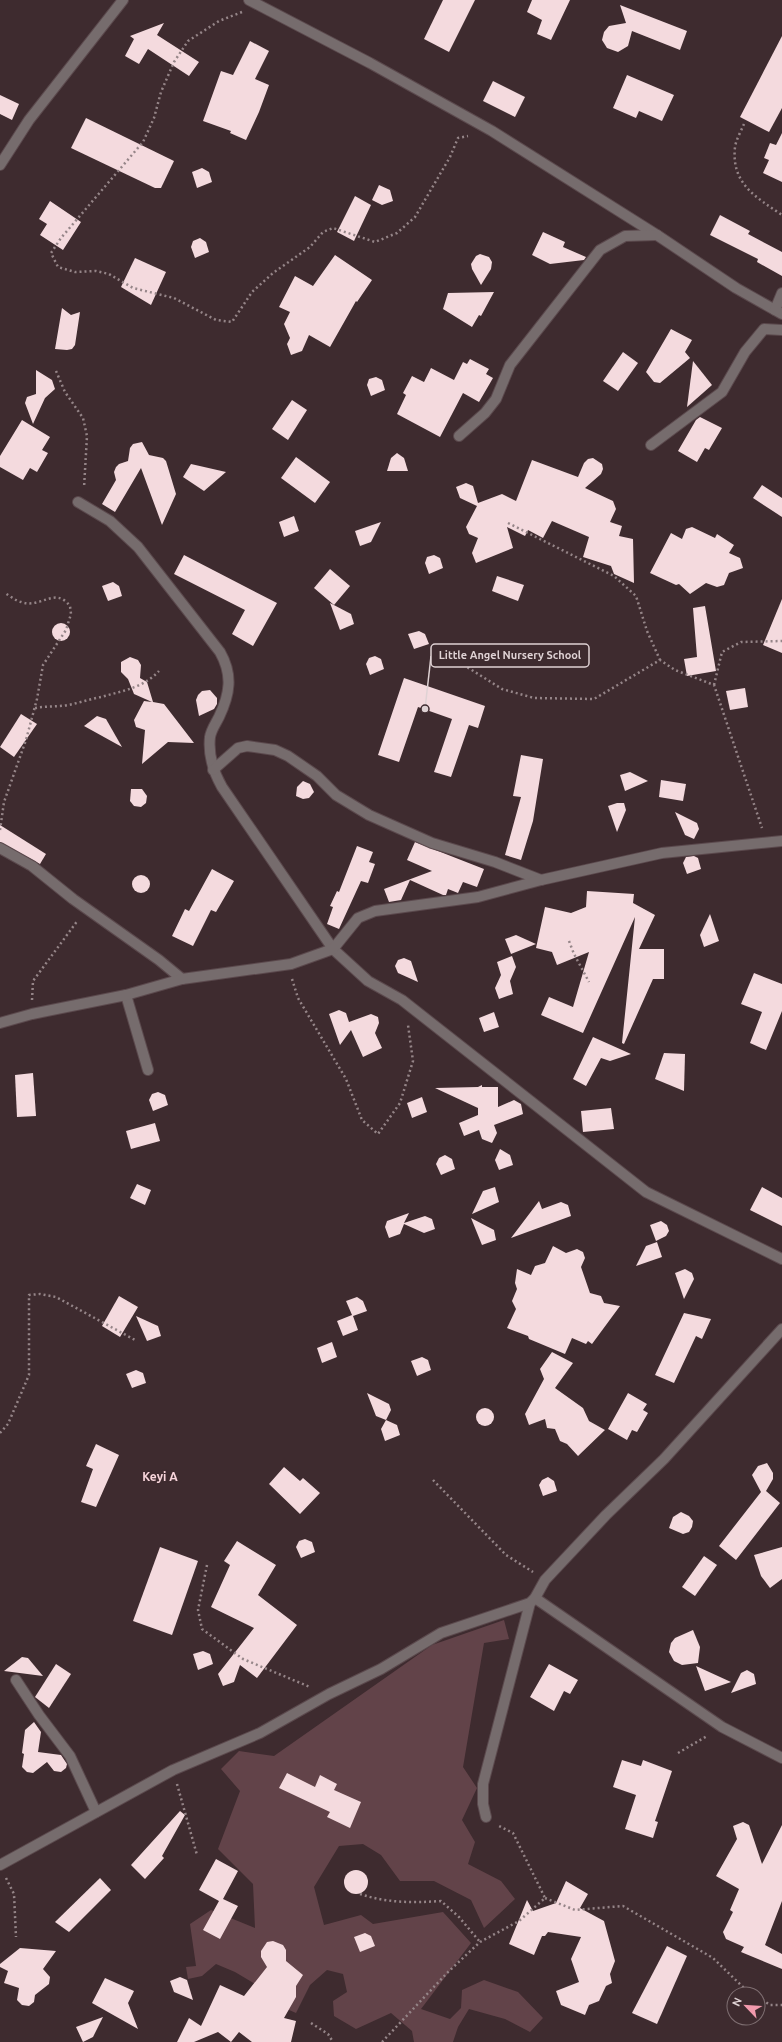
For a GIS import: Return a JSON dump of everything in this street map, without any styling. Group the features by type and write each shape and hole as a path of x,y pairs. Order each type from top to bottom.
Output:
{"street":[{"path":"0,165 29,120 123,0"},
{"path":"249,0 259,3 492,131 657,235 736,288 778,312 782,293"},
{"path":"459,436 485,413 496,398 510,365 600,250 625,236 657,235"},
{"path":"651,445 722,392 745,352 764,328 782,330"},
{"path":"78,502 110,521 138,547 220,652 227,665 230,680 226,699 210,736 213,770 222,787 333,949 368,981 402,1000 646,1192 782,1259"},
{"path":"213,770 238,748 247,746 275,750 288,756 317,776 336,795 369,814 432,843 494,862 541,880"},
{"path":"0,1023 32,1014 126,995 182,979 291,964 333,949 358,918 374,911 478,897 541,880 662,853 782,841"},
{"path":"0,848 32,866 159,960 182,979"},
{"path":"126,995 148,1070"},
{"path":"486,1817 483,1804 483,1784 532,1600 545,1580 606,1515 664,1460 782,1329"},
{"path":"0,1865 173,1770 260,1733 329,1694 381,1669 441,1632 532,1600"},
{"path":"532,1600 722,1727 782,1758"},
{"path":"16,1680 39,1715 70,1756 96,1812"}],"path":[{"path":"259,3 219,22 188,41 174,62 161,92 154,118 143,142 61,238 51,253 58,267 75,272 96,271 109,274 133,288 174,298 216,320 232,322 252,292 273,273 310,247 323,232 333,228 375,242 397,233 415,217 450,157 458,138 492,131"},
{"path":"744,124 735,146 735,169 750,192 782,215"},
{"path":"56,370 65,392 83,418 87,436 84,490 92,510"},
{"path":"508,523 614,576 636,596 660,660 675,670 714,685"},
{"path":"0,830 6,797 26,740 35,708 43,665 66,630 71,614 70,606 59,597 54,596 40,602 22,603 5,593"},
{"path":"767,842 714,685 722,652 741,642 782,641"},
{"path":"459,662 502,689 534,698 594,699 660,660"},
{"path":"35,708 52,705 66,706 118,694 137,687 154,677 159,671"},
{"path":"32,1014 33,981 73,929 86,906"},
{"path":"569,941 574,954 589,982"},
{"path":"291,964 294,973 291,976 292,981 298,998 346,1079 362,1120 378,1134 400,1103 413,1061 410,1034 402,1000"},
{"path":"0,1433 8,1424 29,1375 29,1295 40,1294 56,1297 135,1340"},
{"path":"433,1480 506,1555 545,1580"},
{"path":"207,1564 198,1610 202,1629 243,1659 329,1694"},
{"path":"678,1753 722,1727"},
{"path":"173,1770 196,1855"},
{"path":"486,1817 496,1825 513,1833 545,1898 575,1910 623,1906 713,1958 742,1986"},
{"path":"0,1865 14,1894 16,1937"},
{"path":"360,1894 375,1899 405,1903 441,1901 459,1917 480,1942"},
{"path":"382,2042 447,1973 480,1942 519,1921 545,1898"},
{"path":"766,2002 770,2005 782,2005"},
{"path":"311,2023 328,2034 333,2042"}],"shaded area":[{"path":"504,1620 509,1639 484,1643 463,1767 477,1788 462,1820 475,1842 468,1864 501,1881 515,1899 484,1928 471,1900 434,1881 400,1881 381,1855 363,1844 339,1846 314,1887 324,1925 361,1915 373,1924 443,1912 471,1943 421,2009 450,2019 461,2008 462,1990 484,1980 518,1992 543,2018 530,2032 505,2019 469,2009 458,2027 453,2042 414,2042 412,2031 391,2013 356,2029 334,2016 333,2001 347,1992 343,1974 327,1970 310,1985 296,2013 280,2006 270,1993 235,1972 216,1964 202,1976 188,1979 186,1967 196,1966 190,1924 211,1910 255,1928 253,1884 218,1849 240,1791 221,1769 239,1751 274,1756 432,1645"}],"building":[{"path":"443,0 475,0 449,52 424,39"},
{"path":"532,0 570,0 551,40 537,34 542,20 527,12"},
{"path":"620,5 687,31 680,50 632,31 628,46 618,52 607,48 602,40 604,32 609,26 626,23"},
{"path":"164,23 157,35 199,62 189,76 148,49 139,64 125,56 134,39 130,36"},
{"path":"782,36 782,108 769,132 740,117"},
{"path":"250,41 269,51 255,79 269,85 246,140 230,133 231,131 203,121 221,71 233,75"},
{"path":"627,75 674,95 662,121 639,111 636,118 613,108"},
{"path":"493,81 525,97 515,117 483,101"},
{"path":"0,95 19,104 12,120 0,114"},
{"path":"86,118 174,161 161,188 155,188 71,148"},
{"path":"782,133 782,182 763,173 769,160 764,158 770,143 776,145"},
{"path":"202,168 209,172 212,182 197,188 192,172"},
{"path":"379,185 390,190 393,201 382,205 372,200"},
{"path":"355,196 371,205 354,241 337,232"},
{"path":"50,201 81,222 63,250 40,235 47,224 39,219"},
{"path":"720,215 750,231 748,234 782,252 782,276 757,262 758,259 710,235"},
{"path":"543,232 565,242 563,247 586,257 584,260 550,264 532,255"},
{"path":"200,238 206,242 209,252 195,258 191,247 193,241"},
{"path":"480,254 489,257 492,262 491,269 481,285 472,269 471,264 476,256"},
{"path":"335,255 372,280 357,302 356,301 330,347 309,335 302,351 291,355 287,344 290,338 284,324 290,312 279,307 295,276 313,286"},
{"path":"135,258 166,272 151,305 121,287"},
{"path":"494,292 481,316 479,315 472,327 443,309 448,293"},
{"path":"62,308 71,315 80,312 75,345 72,349 67,350 55,349"},
{"path":"671,329 692,340 685,352 690,358 660,383 654,382 646,372"},
{"path":"623,352 638,363 618,391 603,381"},
{"path":"470,359 489,369 486,374 493,378 479,402 463,393 440,437 397,414 406,395 403,393 412,376 424,382 431,368 454,380 463,362 467,364"},
{"path":"693,361 712,385 687,407"},
{"path":"36,370 52,380 55,389 45,398 33,424 25,403 27,397 36,394"},
{"path":"376,377 382,380 385,390 371,396 367,385 369,379"},
{"path":"292,400 307,410 288,440 272,429"},
{"path":"700,417 722,428 709,450 705,448 697,462 678,451 696,420"},
{"path":"22,420 50,437 42,450 48,453 37,472 30,468 23,480 0,467 0,456"},
{"path":"142,442 149,455 163,458 166,461 176,494 162,525 141,468 115,512 102,504 116,480 114,472 116,467 119,464 128,461 130,448 133,444"},
{"path":"397,453 404,458 408,471 387,471 391,458"},
{"path":"296,457 330,482 315,503 281,478"},
{"path":"593,458 602,464 603,469 601,474 585,488 613,501 616,509 610,522 622,526 619,536 633,539 634,583 614,574 611,566 583,557 589,537 552,521 543,538 528,530 525,536 507,527 513,548 476,563 472,553 478,538 469,534 466,527 477,506 460,498 456,487 466,483 473,486 478,503 502,494 516,501 532,460 578,477 584,463 588,459"},
{"path":"191,464 226,472 204,491 183,477"},
{"path":"762,485 782,498 782,517 753,498"},
{"path":"294,516 299,531 284,537 279,522"},
{"path":"381,522 371,542 360,546 355,531"},
{"path":"692,527 715,538 717,534 734,545 729,553 740,558 743,568 729,573 724,585 717,587 706,583 690,594 679,584 676,585 650,573 671,533 682,539 686,529"},
{"path":"184,555 277,603 253,646 232,634 245,610 174,574"},
{"path":"434,555 440,558 443,568 429,574 425,563 427,557"},
{"path":"330,569 350,586 334,605 314,588"},
{"path":"497,576 524,585 518,601 492,591"},
{"path":"113,582 119,586 122,596 108,601 102,586"},
{"path":"782,599 782,653 763,645"},
{"path":"330,603 351,614 354,624 340,630"},
{"path":"705,606 716,671 687,676 684,659 697,657 693,608"},
{"path":"57,623 65,623 70,628 68,639 65,641 57,641 52,636 52,628"},
{"path":"419,631 425,634 429,644 414,649 408,634"},
{"path":"375,656 381,659 384,669 370,675 366,664 369,658"},
{"path":"130,657 138,660 141,665 140,678 147,682 153,702 164,704 194,743 168,742 142,764 145,730 136,727 134,720 144,701 152,702 134,694 128,679 121,672 121,662"},
{"path":"404,678 485,706 478,728 469,725 451,777 434,772 452,719 418,707 399,762 378,755"},
{"path":"745,688 748,707 730,710 726,691"},
{"path":"210,690 217,698 217,704 214,709 199,716 196,700 198,695 202,691"},
{"path":"21,714 37,724 14,757 0,747"},
{"path":"97,716 106,719 122,747 84,726"},
{"path":"521,755 543,759 533,821 521,860 505,855 521,797 513,796"},
{"path":"630,772 648,781 625,791 620,775"},
{"path":"661,780 686,784 683,801 659,797"},
{"path":"303,781 310,784 314,792 309,798 303,799 296,796 297,787"},
{"path":"131,789 142,789 147,796 146,803 141,807 134,806 130,801"},
{"path":"617,803 624,803 626,810 617,832 608,806"},
{"path":"675,812 697,823 699,829 694,839 685,835"},
{"path":"0,825 46,854 40,864 0,842"},
{"path":"415,842 484,869 477,887 463,882 458,893 448,889 446,895 443,895 410,880 401,900 389,902 384,889 432,871 407,860"},
{"path":"357,846 373,852 369,862 375,864 368,883 361,881 339,929 327,924 333,907 330,906 337,891 339,892"},
{"path":"694,856 698,858 701,869 687,874 683,863 686,857"},
{"path":"212,869 234,881 216,912 211,910 193,946 172,936 185,909 189,911"},
{"path":"141,875 147,878 150,884 147,890 141,893 135,890 132,884 135,878"},
{"path":"587,891 634,894 633,903 655,915 639,949 664,949 664,979 653,979 624,1044 622,1043 635,917 583,1033 541,1015 549,997 573,1007 589,952 557,965 552,952 536,948 545,907 571,913 586,907"},
{"path":"710,914 719,941 704,947 700,935"},
{"path":"516,935 536,944 511,954 505,939"},
{"path":"512,956 516,967 510,981 513,994 499,999 495,988 501,975 497,962"},
{"path":"404,958 411,961 418,982 398,973 395,966 398,960"},
{"path":"754,973 782,984 782,1011 766,1050 750,1043 762,1012 741,1004"},
{"path":"339,1010 346,1013 349,1022 371,1014 378,1017 379,1023 375,1033 382,1048 363,1057 351,1030 340,1045 329,1014"},
{"path":"494,1012 499,1027 484,1032 479,1018"},
{"path":"593,1037 631,1054 610,1061 601,1058 586,1086 573,1079"},
{"path":"664,1053 685,1054 684,1091 655,1079"},
{"path":"33,1073 36,1116 17,1117 15,1075"},
{"path":"482,1085 482,1087 498,1087 498,1107 514,1100 521,1104 523,1114 494,1125 497,1133 492,1143 482,1139 479,1130 464,1136 459,1123 478,1115 478,1108 435,1088 478,1087"},
{"path":"158,1092 165,1095 168,1105 153,1111 149,1100 152,1094"},
{"path":"422,1097 427,1112 412,1118 407,1103"},
{"path":"611,1108 614,1129 583,1132 581,1111"},
{"path":"155,1123 160,1141 131,1149 126,1131"},
{"path":"500,1149 510,1155 513,1165 499,1170 495,1160"},
{"path":"445,1155 452,1159 455,1169 441,1175 436,1164 439,1158"},
{"path":"137,1184 151,1190 145,1205 130,1198"},
{"path":"495,1187 499,1202 472,1214 483,1191"},
{"path":"762,1187 782,1198 782,1226 750,1210"},
{"path":"539,1201 542,1209 561,1202 568,1205 571,1216 511,1238"},
{"path":"409,1213 404,1223 425,1216 432,1219 435,1229 424,1233 404,1224 400,1234 389,1238 385,1227 387,1221"},
{"path":"471,1218 494,1230 496,1240 482,1245"},
{"path":"661,1221 667,1225 669,1231 666,1236 656,1241 650,1225"},
{"path":"657,1242 662,1257 636,1266 646,1246"},
{"path":"553,1246 566,1253 577,1249 583,1252 585,1258 581,1267 590,1293 601,1296 604,1303 620,1306 592,1344 588,1341 586,1344 572,1338 565,1354 529,1339 528,1336 507,1328 516,1309 512,1301 517,1289 515,1283 517,1269 531,1275 535,1266 545,1263"},
{"path":"685,1269 692,1273 694,1279 684,1299 675,1273"},
{"path":"119,1296 138,1307 120,1337 102,1326"},
{"path":"357,1297 363,1301 367,1311 353,1316 358,1330 343,1336 337,1321 352,1315 346,1301"},
{"path":"684,1313 711,1319 702,1339 696,1336 674,1383 655,1375"},
{"path":"136,1316 158,1326 161,1336 147,1341"},
{"path":"332,1342 337,1357 322,1363 317,1348"},
{"path":"552,1352 573,1363 555,1388 583,1408 589,1421 605,1430 578,1456 567,1444 560,1441 555,1429 547,1428 545,1419 529,1425 525,1414 544,1379 540,1369"},
{"path":"422,1357 428,1360 431,1370 417,1376 411,1361"},
{"path":"136,1370 143,1373 146,1383 132,1388 126,1374"},
{"path":"367,1393 389,1404 391,1410 386,1420 376,1416"},
{"path":"628,1393 647,1404 643,1410 648,1413 637,1432 632,1430 627,1440 608,1429"},
{"path":"481,1408 489,1408 494,1413 492,1424 489,1426 481,1426 476,1421 476,1413"},
{"path":"386,1420 397,1425 400,1435 385,1441 381,1429"},
{"path":"96,1444 119,1455 96,1507 81,1502 93,1469 86,1466"},
{"path":"767,1463 773,1473 773,1479 766,1491 780,1503 736,1560 719,1546 761,1492 752,1475 758,1466"},
{"path":"284,1467 300,1481 303,1478 320,1493 300,1514 269,1484"},
{"path":"548,1477 554,1481 557,1491 543,1496 539,1485 542,1480"},
{"path":"681,1512 689,1516 693,1521 689,1532 683,1534 669,1528 673,1517"},
{"path":"305,1539 312,1542 315,1552 301,1558 296,1547 299,1541"},
{"path":"237,1541 276,1565 258,1595 297,1625 257,1678 240,1665 234,1682 223,1686 218,1674 254,1628 211,1607 230,1565 224,1561"},
{"path":"160,1547 198,1561 172,1635 133,1621"},
{"path":"782,1547 782,1579 770,1588 761,1576 754,1555"},
{"path":"704,1556 717,1565 695,1596 682,1587"},
{"path":"693,1630 700,1647 698,1663 682,1665 674,1661 669,1652 671,1643 675,1638"},
{"path":"203,1651 210,1654 213,1664 198,1670 193,1654"},
{"path":"22,1657 28,1658 43,1676 4,1671"},
{"path":"56,1664 71,1674 49,1708 35,1697"},
{"path":"549,1664 578,1680 570,1694 564,1691 554,1711 530,1697"},
{"path":"696,1666 731,1682 705,1691"},
{"path":"747,1670 754,1674 756,1684 731,1693 741,1673"},
{"path":"34,1722 41,1732 38,1752 61,1755 67,1764 66,1768 61,1772 54,1771 47,1762 33,1773 27,1772 22,1767 25,1730"},
{"path":"622,1760 641,1766 643,1760 672,1771 655,1821 658,1822 653,1838 625,1829 636,1795 613,1787"},
{"path":"287,1773 315,1787 320,1775 337,1784 334,1790 361,1802 350,1828 327,1817 330,1812 279,1788"},
{"path":"180,1811 185,1815 162,1856 164,1858 145,1879 131,1865"},
{"path":"743,1822 749,1825 762,1864 782,1825 782,1901 765,1945 782,1954 782,1969 741,1952 744,1947 726,1939 723,1932 733,1912 730,1910 739,1889 716,1876 737,1839 733,1826"},
{"path":"216,1859 238,1871 223,1899 238,1906 220,1939 203,1930 219,1901 199,1890"},
{"path":"356,1870 364,1874 368,1882 364,1890 356,1894 348,1890 344,1882 348,1874"},
{"path":"100,1878 111,1890 69,1932 55,1922"},
{"path":"566,1881 588,1894 580,1908 604,1921 615,1961 610,1974 612,1983 606,1986 599,2001 589,2005 585,2015 561,2005 556,1991 579,1982 571,1959 581,1937 548,1932 545,1936 542,1936 534,1955 509,1944 527,1900 533,1911 556,1903"},
{"path":"365,1933 371,1936 375,1946 360,1952 354,1937"},
{"path":"273,1941 283,1945 286,1950 286,1961 303,1975 296,1986 296,1997 284,2018 296,2021 291,2042 252,2042 239,2032 231,2042 218,2032 194,2042 177,2042 189,2018 201,2026 220,1985 244,1996 267,1967 261,1957 261,1951 267,1942"},
{"path":"667,1946 687,1956 657,2024 632,2013"},
{"path":"20,1948 56,1951 43,1969 50,1977 49,1984 35,1995 34,2002 29,2006 22,2005 17,2000 19,1988 4,1983 8,1971 0,1967 0,1964"},
{"path":"180,1977 187,1980 193,2000 174,1992 170,1981"},
{"path":"105,1978 134,1991 128,2003 138,2029 92,2003"},
{"path":"103,2017 93,2037 83,2042 76,2027"}],"place":[{"name":"Little Angel Nursery School","path":"425,709"}],"district":[{"name":"Keyi A","path":"160,1477"}]}
